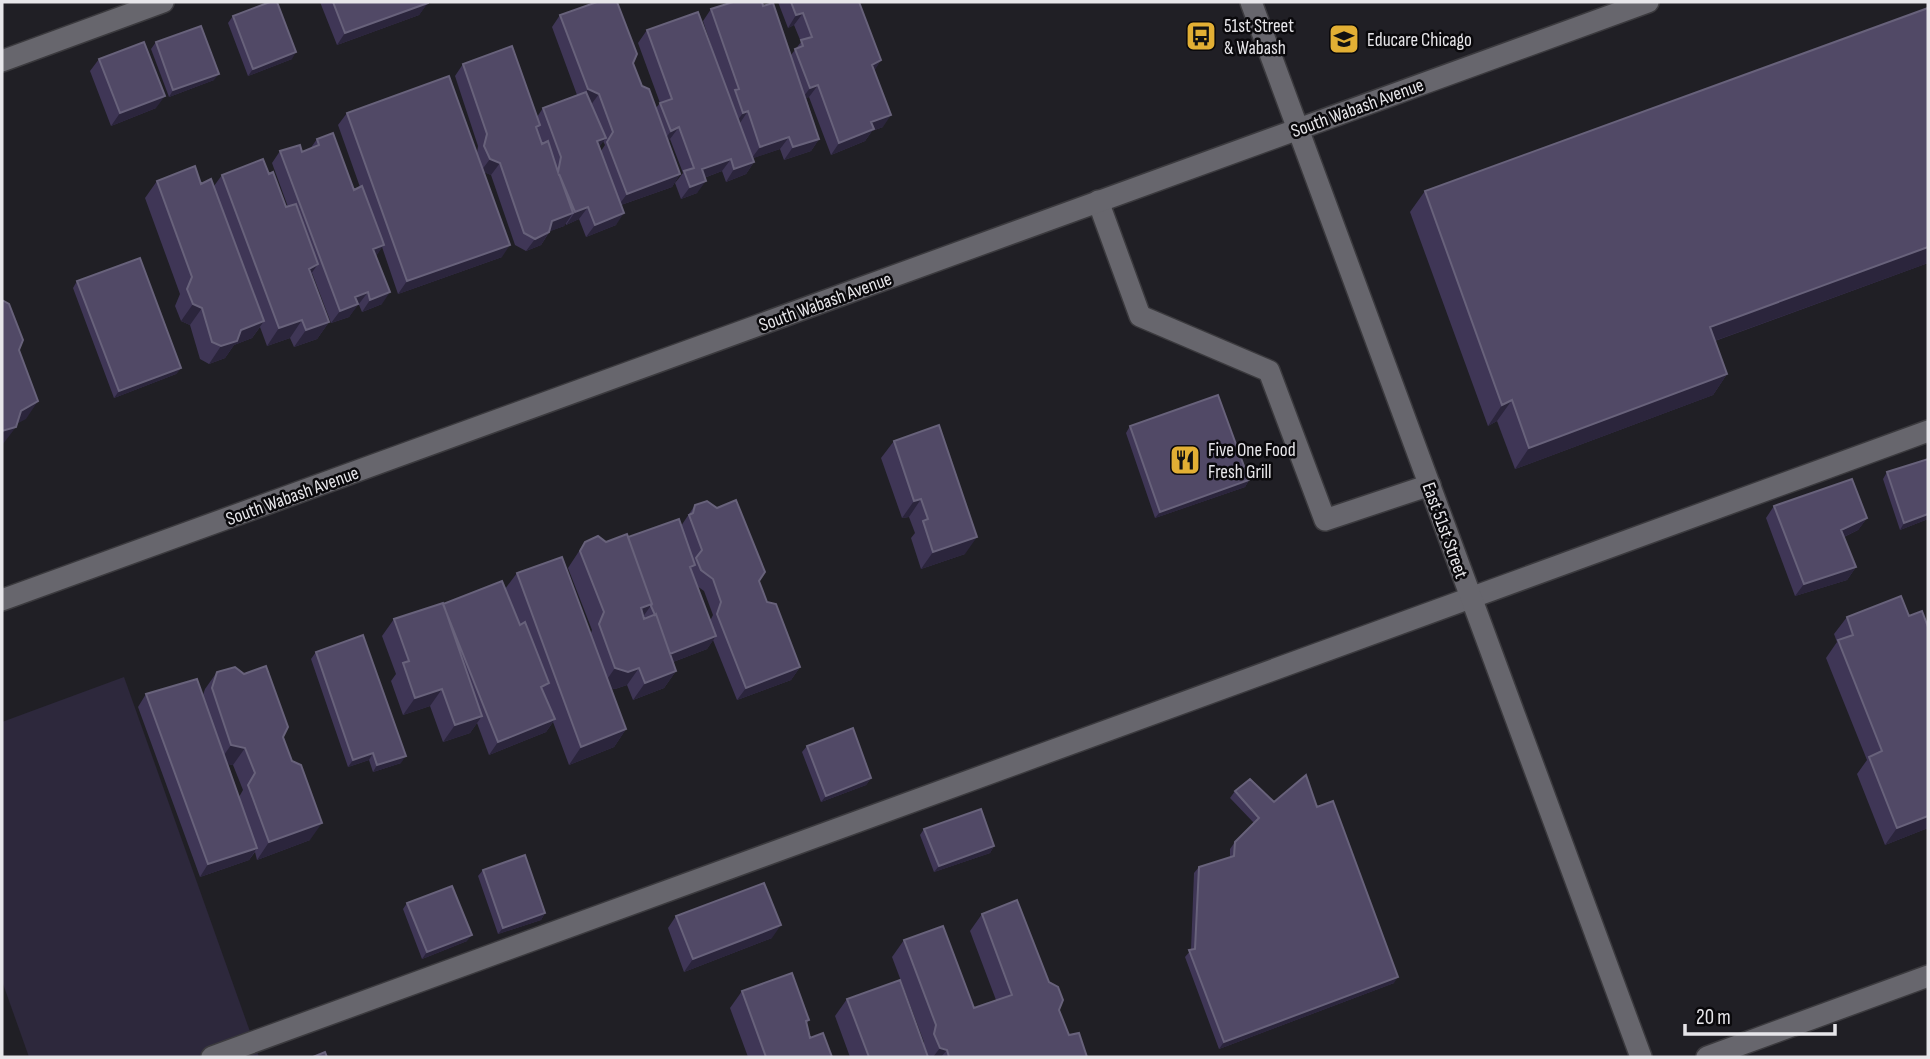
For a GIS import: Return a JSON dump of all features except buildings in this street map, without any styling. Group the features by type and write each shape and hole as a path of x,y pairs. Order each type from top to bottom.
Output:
{"street":[{"path":"2,61 163,2"},
{"name":"East 51st Street","path":"1251,2 1641,1057"},
{"name":"South Wabash Avenue","path":"2,600 1648,2"},
{"path":"1098,201 1140,316 1269,371 1325,520 1430,485"},
{"path":"212,1057 1928,431"},
{"path":"1707,1057 1928,976"}],"shaded area":[{"path":"124,677 259,1057 29,1057 2,981 2,722"}],"place":[{"name":"51st Street & Wabash","path":"1201,36"},
{"name":"Educare Chicago","path":"1344,39"},
{"name":"Five One Food Fresh Grill","path":"1185,460"}]}
